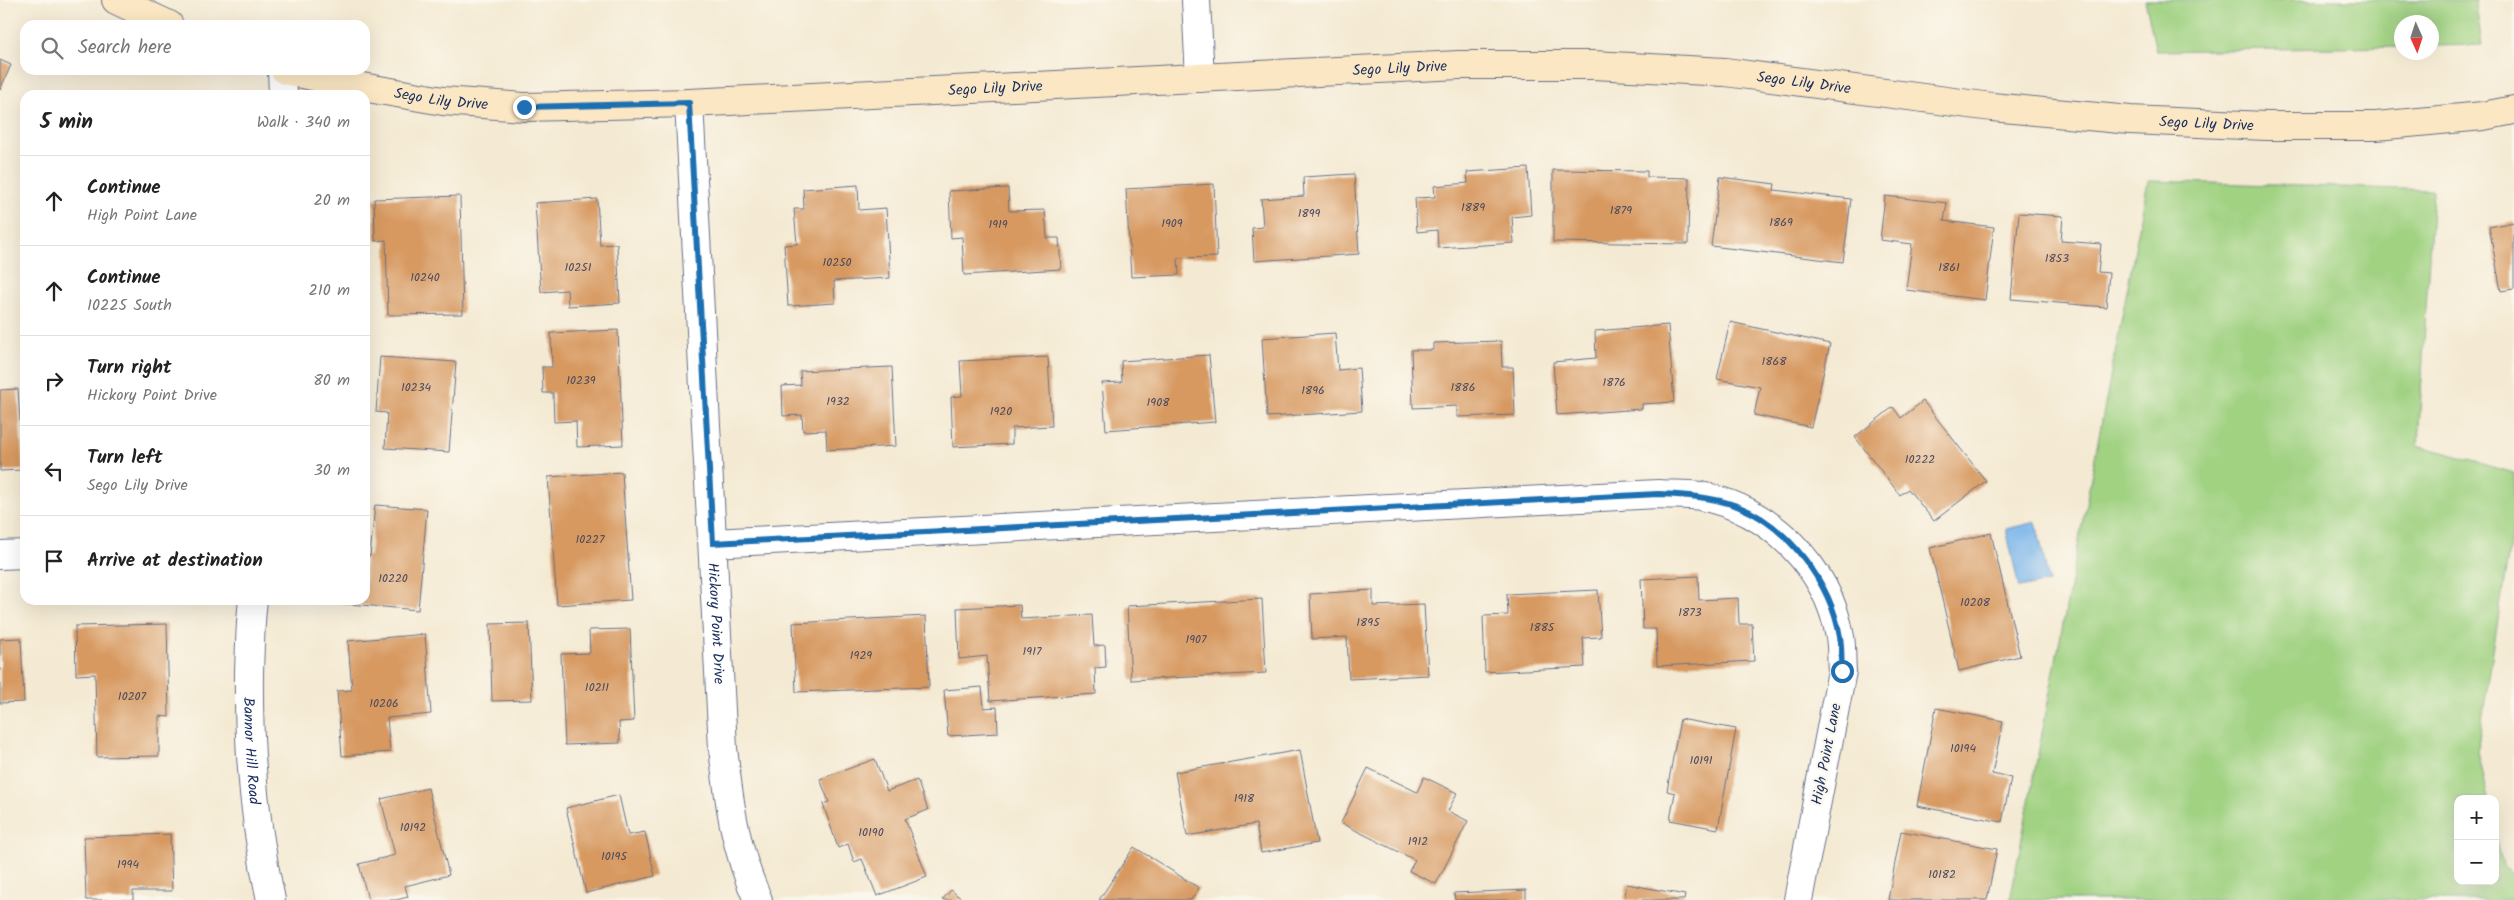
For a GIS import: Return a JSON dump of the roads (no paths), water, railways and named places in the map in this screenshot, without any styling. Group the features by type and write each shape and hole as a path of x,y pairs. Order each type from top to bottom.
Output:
{"street":[{"path":"116,0 158,20"},
{"path":"1196,0 1200,78"},
{"name":"Sego Lily Drive","path":"307,75 443,101 524,107 689,103 1459,65 1593,65 1726,72 1992,107 2140,120 2266,126 2376,126 2483,116 2514,110"},
{"path":"283,90 284,75"},
{"name":"Hickory Point Drive","path":"689,103 723,748 731,818 749,880 758,900"},
{"name":"High Point Lane","path":"713,543 1658,494 1700,496 1738,507 1771,526 1798,551 1819,580 1833,608 1841,638 1842,671 1798,900"},
{"path":"0,556 20,554"},
{"name":"Bannor Hill Road","path":"252,605 250,620 249,695 251,768 258,845 271,900"}],"water":[{"path":"2036,522 2049,582 2019,588 2006,529"}]}
